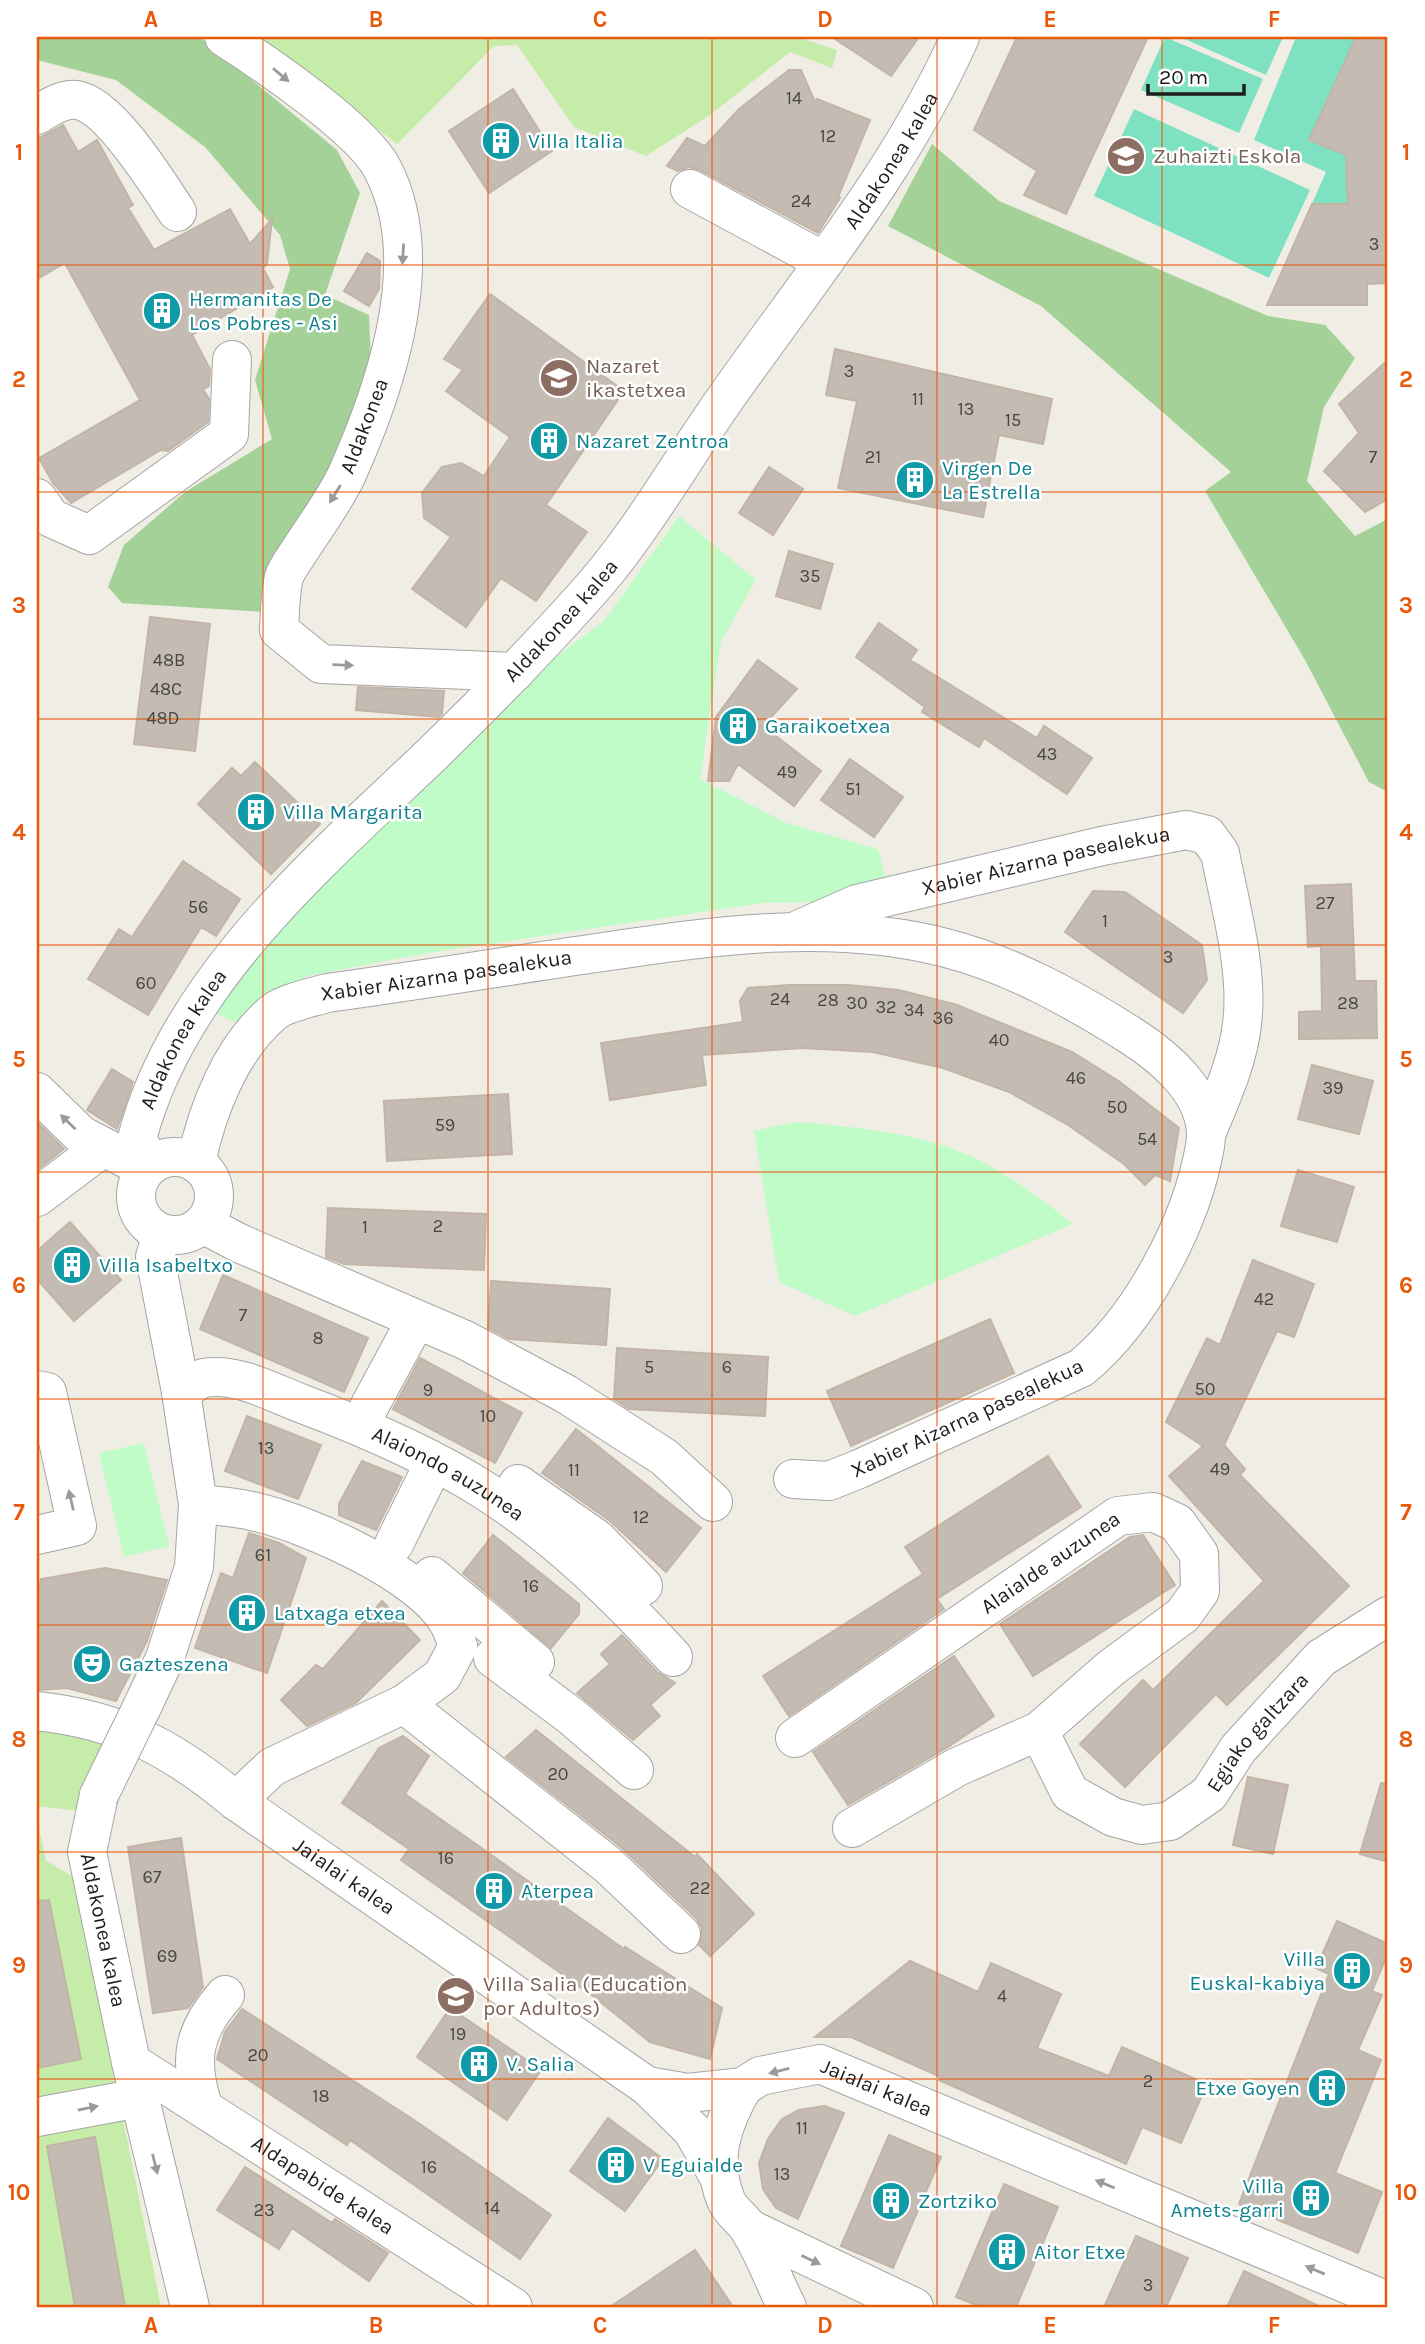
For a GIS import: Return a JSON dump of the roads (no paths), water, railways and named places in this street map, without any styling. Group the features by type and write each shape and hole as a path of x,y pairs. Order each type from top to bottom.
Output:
{"street":[{"name":"Aldakonea","path":"224,37 273,68 358,139 382,166 394,199 404,243 400,303 388,364 346,475 284,576 279,630 321,664 515,672"},
{"name":"Aldakonea kalea","path":"148,1167 137,1139 143,1114 160,1070 212,986 301,878 515,672 588,593 863,206 911,128 960,37"},
{"path":"37,115 56,103 75,99 90,105 137,151 177,212"},
{"path":"690,189 823,261"},
{"path":"37,498 51,518 89,535 229,434 232,360"},
{"name":"Xabier Aizarna pasealekua","path":"791,933 857,904 1102,846 1186,830 1207,835 1220,853 1243,987 1242,1025 1228,1079 1207,1132 1199,1181 1179,1231 1147,1286 1104,1349 1071,1373 859,1469 829,1481 793,1479"},
{"name":"Xabier Aizarna pasealekua","path":"196,1163 205,1123 232,1066 255,1031 278,1009 327,993 541,961 713,936 791,933 870,936 946,947 1017,974 1080,1003 1156,1052 1188,1083 1207,1132"},
{"path":"37,1092 81,1135 102,1148 148,1167"},
{"path":"37,1197 102,1148"},
{"path":"180,1157 196,1163 206,1172 214,1187 214,1203 203,1224 181,1236 162,1234 149,1226 136,1204 136,1189 148,1167 160,1160 180,1157"},
{"path":"203,1224 465,1340 566,1394 664,1457 713,1502"},
{"name":"Aldakonea kalea","path":"162,1234 155,1257 181,1392 210,1492 194,1567 165,1658 99,1795 87,1852 135,2080 190,2307"},
{"path":"369,1407 416,1320"},
{"path":"227,1355 369,1407 513,1480 597,1539 643,1586"},
{"name":"Alaiondo auzunea","path":"181,1392 202,1378 230,1377 355,1424 434,1463 487,1492 570,1554 620,1599 673,1657"},
{"path":"37,1390 47,1392 77,1527 37,1535"},
{"path":"394,1544 434,1463"},
{"path":"210,1492 394,1544 535,1662"},
{"path":"210,1492 304,1528 366,1556 414,1586 447,1620 458,1646"},
{"name":"Alaialde auzunea","path":"795,1738 1118,1516 1153,1512 1177,1522 1199,1554 1200,1591 1183,1615 1111,1668 1039,1731 957,1767 852,1828"},
{"name":"Egiako galtzara","path":"1039,1731 1070,1793 1113,1817 1142,1825 1170,1821 1209,1794 1238,1749 1321,1658 1388,1616"},
{"path":"236,1801 272,1768 404,1704 442,1676 458,1646"},
{"path":"458,1646 486,1652 571,1716 634,1770"},
{"path":"404,1704 608,1865 681,1934"},
{"name":"Jaialai kalea","path":"37,1711 82,1716 160,1745 196,1767 236,1801 647,2086 688,2093 743,2087 760,2076 820,2064 1380,2292"},
{"path":"203,2106 195,2080 195,2046 208,2014 225,1994"},
{"path":"37,2117 135,2080"},
{"name":"Aldapabide kalea","path":"135,2080 203,2106 513,2307"},
{"path":"647,2086 692,2130 721,2180"},
{"path":"743,2087 725,2118 719,2141 721,2180 726,2202 750,2229 787,2307"},
{"path":"750,2229 914,2307"}],"place":[{"name":"Villa Italia","path":"501,141"},
{"name":"Zuhaizti Eskola","path":"1126,156"},
{"name":"Hermanitas De Los Pobres - Asi","path":"162,311"},
{"name":"Nazaret ikastetxea","path":"559,378"},
{"name":"Nazaret Zentroa","path":"549,441"},
{"name":"Virgen De La Estrella","path":"915,480"},
{"name":"Garaikoetxea","path":"738,726"},
{"name":"Villa Margarita","path":"256,812"},
{"name":"Villa Isabeltxo","path":"72,1265"},
{"name":"Latxaga etxea","path":"247,1613"},
{"name":"Gazteszena","path":"92,1664"},
{"name":"Aterpea","path":"494,1891"},
{"name":"Villa Euskal-kabiya","path":"1352,1971"},
{"name":"Villa Salia (Education por Adultos)","path":"456,1996"},
{"name":"V. Salia","path":"479,2064"},
{"name":"Etxe Goyen","path":"1327,2088"},
{"name":"V Eguialde","path":"616,2165"},
{"name":"Villa Amets-garri","path":"1311,2198"},
{"name":"Zortziko","path":"891,2201"},
{"name":"Aitor Etxe","path":"1007,2252"}]}
